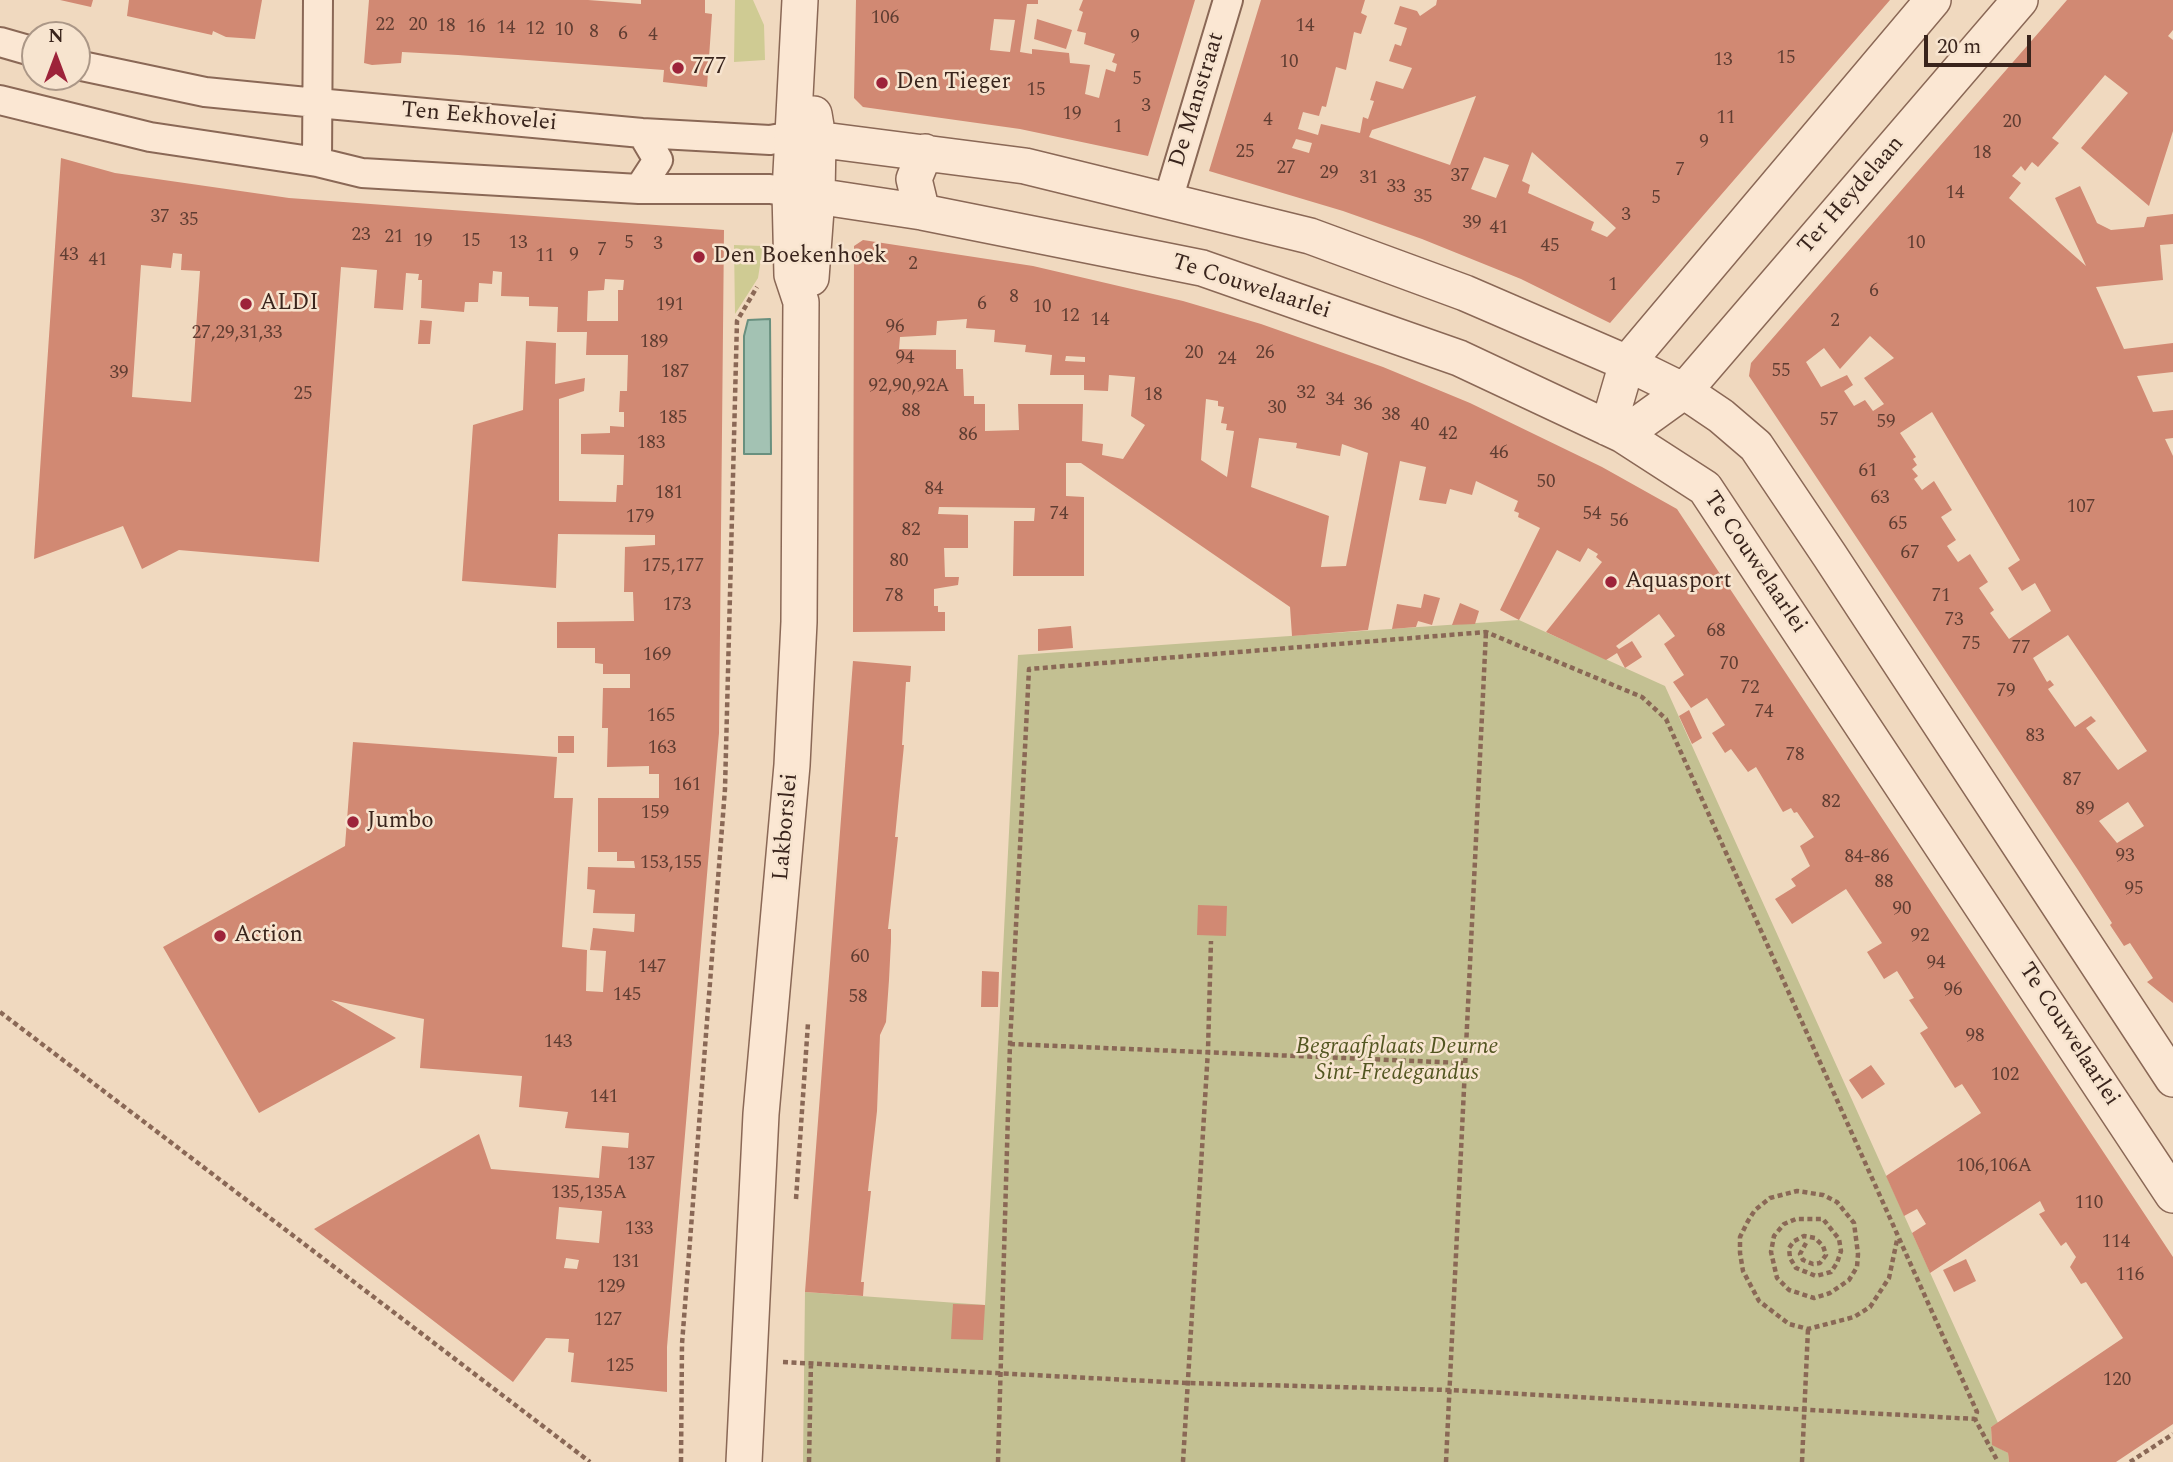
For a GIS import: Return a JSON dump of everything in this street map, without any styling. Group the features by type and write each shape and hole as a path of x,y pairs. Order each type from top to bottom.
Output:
{"street":[{"path":"317,162 318,0"},
{"name":"De Manstraat","path":"1168,200 1228,0"},
{"path":"1615,431 1627,363 1933,0"},
{"name":"Ter Heydelaan","path":"1615,431 1684,391 2020,0"},
{"path":"800,14 805,137 1025,166 1310,236 1465,293 1627,363 1684,391 1721,416 1756,446 2173,1079"},
{"path":"0,41 21,48"},
{"name":"Ten Eekhovelei","path":"91,68 205,92 317,103 642,133 770,140 805,137"},
{"path":"0,100 150,137 317,162 362,173 639,189 770,189 804,194"},
{"path":"639,189 658,160 642,133"},
{"name":"Lakborslei","path":"744,1462 761,1114 792,765 799,622 801,302 792,275 804,194 805,137"},
{"path":"922,212 915,178 925,152"},
{"name":"Te Couwelaarlei","path":"804,194 922,212 1202,268 1458,358 1615,431 1705,488 2173,1195"}],"path":[{"path":"681,1462 682,1344 725,789 737,321 762,279"},
{"path":"1446,1462 1463,1063 1486,632"},
{"path":"998,1462 1010,1044 1029,668 1486,632 1642,697 1666,719 1897,1239 1977,1412 1975,1419 1998,1462"},
{"path":"1183,1462 1208,1050 1211,941"},
{"path":"0,1012 590,1462"},
{"path":"1010,1044 1208,1050 1463,1063"},
{"path":"1806,1243 1800,1254 1803,1260 1813,1264 1820,1263 1826,1255 1823,1246 1815,1238 1804,1236 1794,1241 1789,1248 1790,1258 1796,1268 1816,1276 1831,1272 1837,1263 1841,1251 1839,1239 1823,1219 1796,1219 1784,1224 1774,1236 1771,1252 1777,1278 1789,1290 1814,1298 1830,1293 1849,1280 1857,1267 1854,1223 1837,1202 1823,1195 1797,1191 1770,1198 1755,1210 1740,1237 1743,1271 1759,1301 1789,1324 1808,1329 1854,1317 1870,1307 1889,1278 1897,1239"},
{"path":"1802,1462 1808,1329"},
{"path":"748,1360 1186,1383 1450,1390 1975,1419"},
{"path":"808,1462 811,1362"},
{"path":"2130,1462 2173,1434"}],"shaded area":[{"path":"735,0 753,0 764,25 765,60 734,62"},
{"path":"734,245 763,246 758,278 735,314"},
{"path":"770,319 771,454 744,454 744,336 748,320"}],"green space":[{"name":"Begraafplaats Deurne Sint-Fredegandus","path":"1519,620 1665,686 1998,1423 1991,1427 1992,1444 2008,1453 2009,1462 803,1462 805,1292 985,1305 1018,655"}],"building":[{"path":"60,0 93,0 91,7"},
{"path":"129,0 262,0 255,39 226,37 213,31 212,35 127,16"},
{"path":"369,0 588,0 641,4 641,0 705,0 705,13 712,14 707,87 663,82 664,70 458,55 402,52 401,63 364,63"},
{"path":"856,0 1038,0 1038,4 1027,4 1020,52 1032,54 1032,49 1069,53 1070,63 1090,65 1085,94 1099,98 1106,69 1115,72 1117,64 1112,62 1115,54 1084,44 1086,33 1077,31 1083,12 1079,10 1083,0 1195,0 1148,156 1020,129 863,107 854,98","holes":["994,19 1015,20 1010,52 990,50"]},
{"path":"1261,0 1365,0 1361,13 1367,16 1361,34 1354,32 1346,70 1336,67 1326,107 1322,106 1319,116 1303,112 1298,129 1318,135 1321,124 1360,133 1363,117 1368,119 1374,101 1370,100 1376,81 1403,89 1412,68 1389,61 1395,44 1401,46 1407,28 1394,24 1400,6 1417,11 1420,16 1436,5 1437,0 1890,0 1610,323 1521,279 1422,239 1343,211 1209,171","holes":["1476,96 1450,165 1369,137 1372,130","1296,139 1312,143 1309,153 1292,148","1532,152 1616,228 1607,237 1591,230 1594,222 1528,193 1530,185 1522,181","1484,157 1509,165 1496,198 1471,189"]},
{"path":"2067,0 2173,0 2173,30 2168,36 2173,40 2173,131 2149,206 2081,148 2128,93 2105,75 2052,138 2059,143 2038,167 2032,162 2025,171 2021,166 2012,176 2021,183 2009,198 2086,266 2055,198 2080,186 2097,223 2111,230 2144,227 2147,217 2173,214 2173,244 2160,245 2163,280 2096,287 2124,349 2173,343 2173,372 2137,376 2153,412 2173,410 2173,438 2165,439 2173,456 2173,1003 2147,982 2153,978 2130,943 2124,946 2078,870 1749,376 1751,363","holes":["1870,336 1894,358 1864,378 1884,404 1873,411 1865,400 1854,406 1844,391 1853,385 1847,375 1821,387 1806,362 1824,348 1840,369","1932,412 2020,560 2008,568 2022,591 2035,583 2051,611 2009,639 1990,613 1994,610 1979,588 1988,582 1970,554 1958,562 1947,546 1956,540 1941,517 1952,510 1934,481 1922,490 1914,479 1918,476 1912,469 1917,465 1913,459 1916,457 1900,433","2068,635 2147,751 2118,770 2086,728 2096,721 2091,716 2075,727 2048,689 2054,685 2050,680 2047,682 2033,658","2128,802 2144,826 2117,843 2099,821"]},
{"path":"1037,19 1072,30 1066,49 1034,39"},
{"path":"61,158 115,173 289,198 724,230 719,733 667,1347 667,1392 571,1382 574,1353 568,1352 569,1339 546,1338 513,1382 314,1229 479,1134 491,1169 599,1178 602,1146 628,1148 629,1133 565,1128 568,1112 519,1107 522,1076 420,1068 424,1019 331,1000 396,1038 259,1113 163,947 345,846 353,742 557,757 554,798 573,798 562,947 587,950 586,991 603,992 606,951 590,950 593,928 634,932 635,914 593,913 595,890 587,889 588,867 635,868 634,861 617,861 617,852 598,852 598,798 659,798 659,774 649,774 649,766 607,767 608,728 602,728 603,688 630,688 630,674 603,674 603,664 595,663 595,648 557,648 557,622 634,621 633,592 624,592 625,547 655,545 655,535 558,534 556,588 462,581 473,425 523,410 526,341 556,343 555,384 585,378 584,391 559,399 559,501 616,502 617,485 623,485 624,455 581,454 581,434 610,433 610,426 624,427 624,412 619,412 620,391 627,391 628,355 586,355 587,332 557,332 558,307 529,306 529,297 501,296 502,272 493,271 492,284 479,283 478,302 465,302 464,312 421,308 422,280 418,280 419,274 406,273 403,310 374,308 377,270 341,267 319,562 179,550 142,569 123,526 34,559","holes":["173,253 182,254 181,270 200,271 191,402 132,397 141,265 171,268","605,279 624,280 623,290 618,290 618,321 587,321 588,291 604,290","559,1207 602,1211 599,1243 556,1239","566,1258 579,1260 577,1269 564,1268"]},
{"path":"863,240 1033,266 1183,301 1261,324 1383,367 1470,403 1602,467 1677,509 2173,1257 2173,1424 2116,1462 2009,1462 2008,1453 1992,1445 1991,1427 2123,1338 2086,1282 2081,1284 2070,1267 2076,1257 2066,1242 2061,1246 2039,1214 2045,1211 2040,1201 1930,1273 1912,1233 1926,1224 1917,1209 1904,1216 1886,1176 1981,1113 1962,1084 1955,1088 1920,1033 1928,1028 1909,1000 1914,998 1897,971 1884,979 1867,952 1882,943 1846,889 1792,924 1775,899 1796,886 1791,879 1810,866 1800,846 1814,837 1797,812 1794,813 1791,808 1783,812 1756,767 1748,772 1731,749 1725,753 1712,733 1725,725 1707,698 1691,708 1673,682 1684,675 1664,644 1675,636 1659,614 1616,646 1619,649 1632,641 1642,657 1625,668 1617,653 1606,660 1546,632 1602,562 1596,557 1598,554 1588,548 1580,562 1557,550 1519,620 1500,610 1540,528 1518,517 1519,513 1514,511 1518,501 1476,481 1472,495 1450,489 1446,504 1419,500 1426,467 1400,461 1368,630 1292,636 1290,607 1081,463 1066,463 1066,496 1084,497 1084,576 1013,576 1014,521 1034,521 1035,508 939,507 938,514 968,515 968,548 944,548 945,577 959,577 958,585 934,589 934,606 938,606 938,612 945,612 945,631 853,632 854,246","holes":["967,319 966,328 995,330 994,342 1026,345 1025,352 1052,355 1050,375 1084,375 1084,390 1108,391 1109,375 1135,377 1131,416 1145,425 1123,459 1102,455 1103,444 1082,441 1083,404 1018,404 1019,430 985,431 985,404 974,404 974,396 964,396 963,369 956,369 956,350 899,349 900,337 936,335 937,321","1066,356 1085,357 1085,362 1065,361","1206,399 1218,401 1218,406 1224,407 1221,423 1227,424 1226,430 1234,431 1227,477 1201,460","1259,438 1297,443 1296,448 1340,456 1342,444 1368,453 1346,566 1321,567 1329,516 1251,487"]},
{"path":"420,320 432,321 430,344 418,344"},
{"path":"1424,594 1440,598 1432,625 1418,621 1416,627 1392,629 1397,604 1421,608"},
{"path":"1460,603 1479,611 1475,624 1452,625"},
{"path":"1071,626 1073,648 1038,651 1038,629"},
{"path":"853,661 911,666 910,682 906,682 904,745 895,837 898,837 888,929 891,929 889,980 886,1022 880,1035 877,1111 868,1191 871,1191 861,1282 864,1282 863,1296 805,1292"},
{"path":"1689,710 1702,738 1692,744 1679,716"},
{"path":"558,736 574,736 574,753 558,753"},
{"path":"1198,905 1227,906 1226,936 1197,935"},
{"path":"982,971 999,972 998,1007 981,1007"},
{"path":"1871,1065 1885,1084 1862,1099 1849,1080"},
{"path":"1966,1259 1976,1281 1954,1292 1943,1270"},
{"path":"953,1304 985,1305 983,1340 951,1339"}],"place":[{"name":"777","path":"678,68"},
{"name":"Den Tieger","path":"882,83"},
{"name":"Den Boekenhoek","path":"699,257"},
{"name":"ALDI","path":"246,304"},
{"name":"Aquasport","path":"1611,582"},
{"name":"Jumbo","path":"353,822"},
{"name":"Action","path":"220,936"}]}
